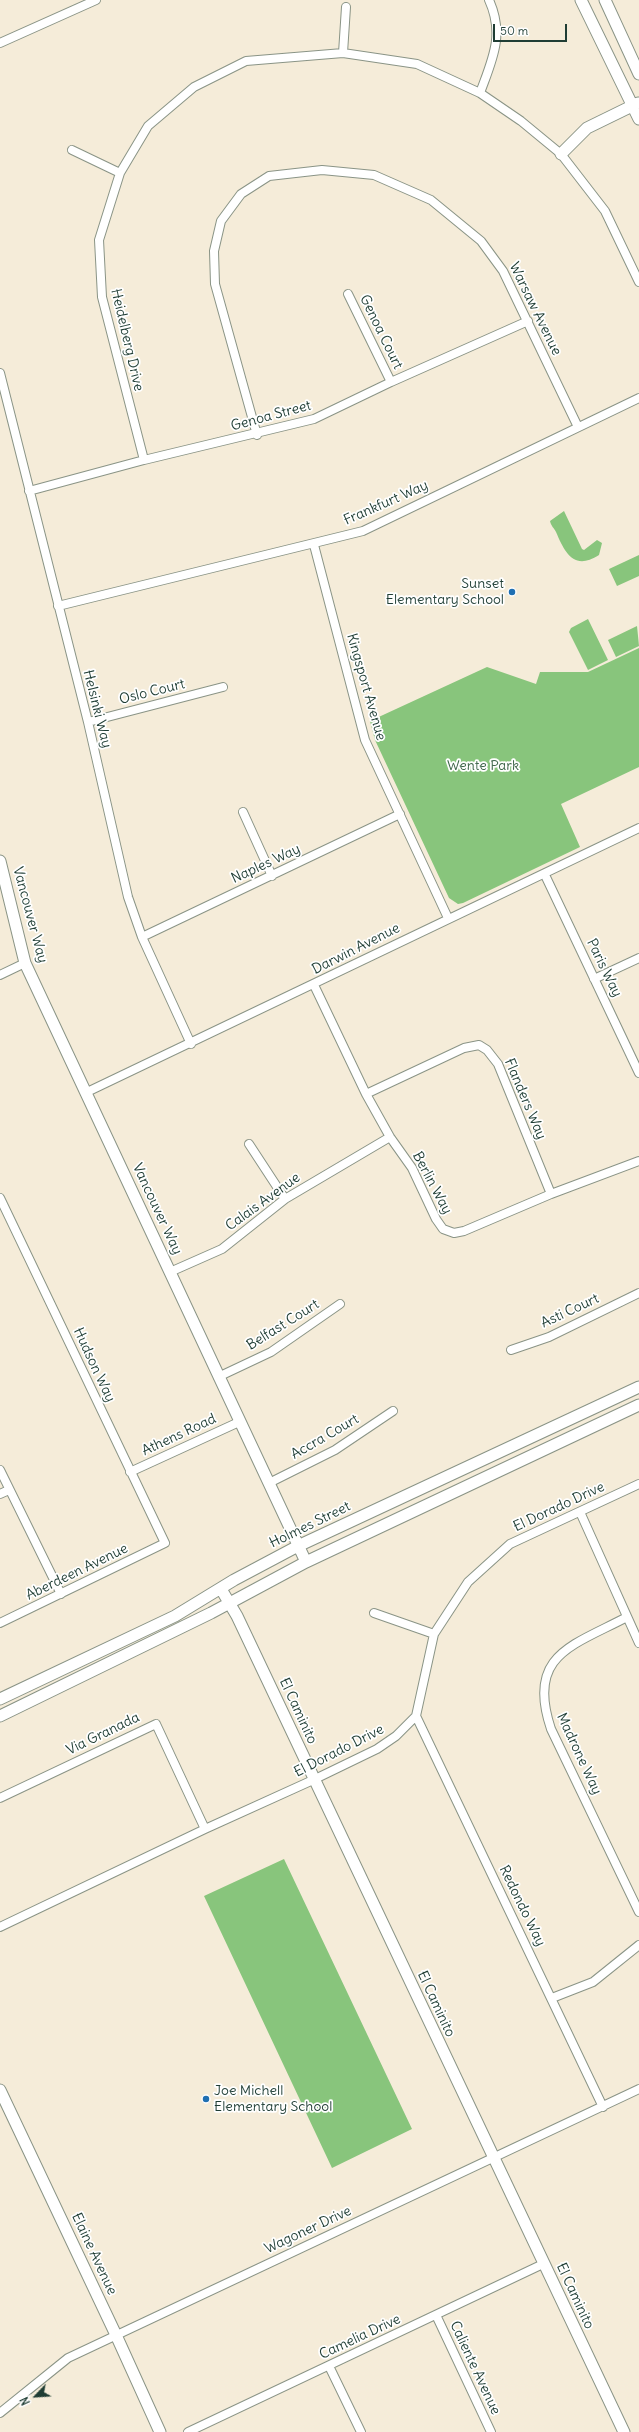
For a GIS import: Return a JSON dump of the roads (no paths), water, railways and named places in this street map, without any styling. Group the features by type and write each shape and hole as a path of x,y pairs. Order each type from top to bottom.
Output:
{"street":[{"path":"0,43 96,0"},
{"path":"480,93 497,48 495,12 489,0"},
{"path":"581,0 636,104 639,120"},
{"path":"605,0 639,74"},
{"path":"343,53 346,7"},
{"name":"Heidelberg Drive","path":"144,460 102,297 99,240 120,173 148,126 194,86 246,61 343,53 417,64 480,93 521,121 561,154 604,211 639,282"},
{"path":"561,154 587,128 636,104"},
{"path":"72,150 120,173"},
{"name":"Warsaw Avenue","path":"257,435 215,284 214,251 221,221 241,194 269,176 322,170 374,176 431,200 481,242 503,270 578,427"},
{"name":"Genoa Court","path":"348,294 390,382"},
{"name":"Genoa Street","path":"30,492 144,460 257,435 314,419 390,382 528,321"},
{"name":"Helsinki Way","path":"0,372 2,387 88,722 128,897 142,937 191,1044"},
{"name":"Frankfurt Way","path":"58,606 314,545 363,531 639,398"},
{"name":"Kingsport Avenue","path":"314,545 365,740 448,918"},
{"name":"Oslo Court","path":"88,722 224,687"},
{"path":"244,812 272,876"},
{"name":"Naples Way","path":"142,937 400,814"},
{"name":"Darwin Avenue","path":"85,1093 314,985 448,918 545,875 639,828"},
{"name":"Vancouver Way","path":"0,862 25,963 306,1562"},
{"name":"Paris Way","path":"545,875 639,1072"},
{"path":"594,979 639,958"},
{"path":"0,975 25,963"},
{"name":"Berlin Way","path":"314,985 366,1094 390,1137 412,1168 436,1219 443,1229 454,1233 464,1231 551,1194 639,1161"},
{"name":"Flanders Way","path":"366,1094 464,1048 479,1045 487,1050 498,1064 551,1194"},
{"name":"Calais Avenue","path":"170,1272 222,1249 285,1199 390,1137"},
{"path":"249,1144 285,1199"},
{"name":"Hudson Way","path":"0,1198 165,1543"},
{"name":"Asti Court","path":"511,1350 549,1337 639,1293"},
{"name":"Belfast Court","path":"218,1376 271,1352 340,1304"},
{"name":"Holmes Street","path":"0,1699 174,1616 298,1546 639,1387"},
{"path":"0,1716 230,1603 306,1562 639,1405"},
{"name":"Accra Court","path":"269,1483 335,1450 394,1412"},
{"name":"Athens Road","path":"130,1472 239,1422"},
{"path":"0,1470 61,1594"},
{"name":"El Dorado Drive","path":"0,1927 205,1829 314,1780 377,1749 396,1736 416,1716 434,1634 468,1582 510,1544 639,1484"},
{"path":"0,1494 9,1490"},
{"path":"580,1512 639,1643"},
{"name":"Aberdeen Avenue","path":"0,1623 165,1543"},
{"name":"El Caminito","path":"221,1589 230,1603 492,2158 624,2432"},
{"path":"374,1613 434,1634"},
{"name":"Madrone Way","path":"627,1618 564,1650 551,1663 543,1684 544,1707 551,1729 639,1912"},
{"name":"Redondo Way","path":"416,1716 604,2108"},
{"name":"Via Granada","path":"0,1798 156,1724 205,1829"},
{"path":"552,1998 593,1982 639,1945"},
{"name":"Wagoner Drive","path":"0,2413 68,2358 492,2158 604,2108 639,2089"},
{"name":"Elaine Avenue","path":"0,2090 116,2335 160,2432"},
{"name":"Camelia Drive","path":"188,2432 543,2264"},
{"name":"Caliente Avenue","path":"436,2315 491,2432"},
{"path":"330,2366 361,2432"}],"place":[{"name":"Sunset Elementary School","path":"512,592"},
{"name":"Joe Michell Elementary School","path":"206,2099"}],"park label":[{"name":"Wente Park","path":"483,766"}]}
